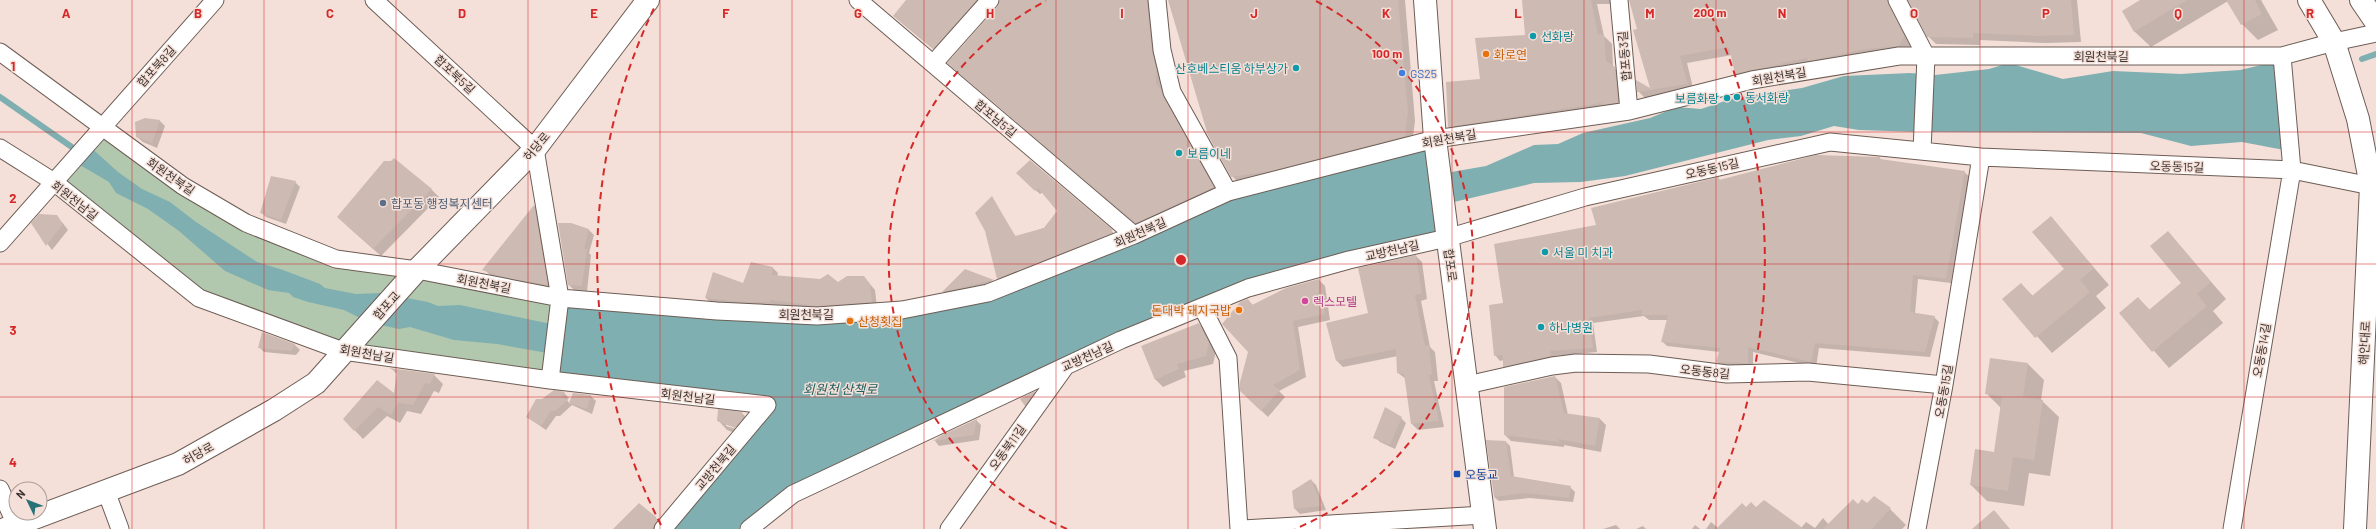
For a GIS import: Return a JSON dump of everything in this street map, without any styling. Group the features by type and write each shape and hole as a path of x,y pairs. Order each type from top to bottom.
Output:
{"main road":[{"name":"허당로","path":"413,275 536,149 648,0"},
{"name":"합포로","path":"1425,0 1435,139 1485,522"},
{"name":"해안대로","path":"2310,0 2334,42 2358,119 2372,186 2355,529"},
{"path":"2361,0 2376,22"},
{"name":"합포교","path":"362,330 413,275"},
{"name":"허당로","path":"11,527 178,464 274,410 316,383 343,350 362,330"}],"street":[{"name":"합포북8길","path":"56,180 215,0"},
{"name":"합포북5길","path":"374,0 536,149"},
{"path":"933,64 990,0"},
{"path":"1157,0 1162,50 1172,92 1228,192"},
{"name":"합포동3길","path":"1619,0 1629,111"},
{"path":"1897,0 1926,56 1922,151"},
{"name":"합포남5길","path":"861,1 1134,235"},
{"name":"회원천북길","path":"0,52 100,129 183,186 246,224 336,259 413,275 560,298 717,311 817,316 902,310 988,293 1134,235 1228,192 1435,139 1629,111 1752,80 1899,56 2282,56 2334,42 2376,34"},
{"name":"오동동14길","path":"2232,529 2292,170 2282,56"},
{"name":"오동동15길","path":"1447,238 1585,197 1830,142 1981,158 2292,170 2372,186"},
{"name":"회원천남길","path":"0,148 56,180 200,298 343,350 550,380 767,405"},
{"path":"536,149 560,298 550,380"},
{"name":"오동동15길","path":"1917,529 1944,385 1981,158"},
{"path":"0,243 56,180"},
{"name":"교방천남길","path":"749,529 793,494 1066,365 1202,307 1248,288 1349,260 1447,238"},
{"path":"1202,307 1228,358 1239,529"},
{"name":"오동동8길","path":"1467,385 1552,366 1576,363 1649,364 1727,374 1808,372 1944,385"},
{"name":"오동북11길","path":"949,529 1066,365"},
{"name":"교방천북길","path":"663,529 767,405"},
{"path":"0,489 11,527"},
{"path":"106,491 120,529"},
{"path":"1243,529 1485,522"}],"green space":[{"path":"103,126 183,186 336,259 560,298 550,380 343,351 199,298 59,177"}],"water":[{"name":"회원천 산책로","path":"2283,60 2290,151 2242,142 2191,146 2141,133 1918,132 1859,130 1834,126 1801,136 1768,140 1625,176 1581,182 1534,183 1454,202 1447,238 1248,288 793,494 749,529 663,529 766,405 550,380 553,354 497,344 454,340 410,327 399,329 385,326 358,317 344,310 293,297 289,293 268,290 225,271 179,231 148,209 116,193 109,182 73,161 87,144 118,172 142,189 170,202 196,222 257,262 320,284 325,288 356,294 380,293 428,302 438,306 460,305 556,325 560,298 801,317 988,293 1228,192 1435,139 1440,174 1486,166 1534,145 1558,144 1583,133 1650,118 1677,107 1701,109 1734,98 1802,88 1844,76 1910,73 1935,75 1989,69 2009,63 2063,79 2113,71 2181,74 2240,70"}],"building":[{"path":"906,0 977,0 933,49 893,16"},
{"path":"1000,0 1147,0 1152,51 1157,72 1156,84 1161,89 1214,187 1136,223 947,63 997,7"},
{"name":"산호베스티움 하부상가","path":"1168,0 1398,0 1408,112 1405,136 1271,171 1231,177 1205,130 1207,132"},
{"path":"1522,0 1591,0 1598,34 1604,35 1606,61 1615,67 1618,102 1604,105 1601,103 1448,127 1446,82 1480,79 1475,38 1525,35"},
{"path":"1629,0 1887,0 1904,36 1899,46 1866,49 1808,61 1807,58 1735,74 1729,47 1680,56 1688,84 1637,92 1636,80 1650,88 1633,30 1637,29"},
{"path":"1908,0 2071,0 2074,35 2037,36 1973,33 1973,38 1927,37"},
{"path":"2140,0 2187,0 2134,32 2122,11"},
{"path":"2226,0 2255,0 2262,14 2241,25"},
{"path":"145,118 160,120 152,143 136,137 135,122"},
{"path":"1816,155 1880,157 1880,159 1965,171 1946,279 1913,275 1910,312 1935,316 1925,352 1815,343 1811,362 1748,347 1748,363 1716,362 1720,348 1661,342 1668,315 1642,315 1642,310 1589,318 1593,348 1550,351 1551,356 1503,367 1503,355 1494,356 1489,305 1503,303 1494,244 1596,225 1591,208 1719,177 1719,180"},
{"name":"합포동 행정복지센터","path":"394,158 432,189 373,249 337,217 384,161 391,161"},
{"path":"1030,160 1113,230 1110,231 1112,233 997,279 985,231 975,213 992,196 1015,236 1044,228 1057,211 1038,188 1035,191 1016,173"},
{"path":"271,176 296,181 281,220 260,213"},
{"path":"534,205 548,285 503,277 482,270"},
{"path":"39,214 57,215 63,224 46,246 31,223"},
{"path":"2051,216 2094,268 2080,280 2090,292 2035,338 2002,299 2021,283 2032,296 2064,269 2032,232"},
{"path":"558,223 571,223 589,229 584,249 587,249 582,286 568,285"},
{"path":"2168,231 2211,282 2197,294 2207,306 2152,352 2119,313 2138,297 2149,310 2181,283 2150,246"},
{"path":"1416,255 1422,293 1415,295 1425,346 1429,345 1432,375 1429,375 1439,421 1411,424 1404,374 1397,373 1396,349 1336,361 1326,323 1368,313 1358,268"},
{"path":"751,262 773,267 772,275 820,279 828,274 838,282 847,276 864,276 870,284 872,302 817,306 770,300 770,302 743,302 705,298 713,272 743,283"},
{"path":"965,269 994,280 942,292"},
{"path":"1319,279 1325,314 1293,321 1300,370 1273,385 1280,390 1261,411 1240,391 1240,382 1248,352 1222,324 1240,302 1248,299 1252,305 1286,288"},
{"path":"1199,323 1209,343 1206,356 1177,364 1179,369 1155,380 1141,346"},
{"path":"262,332 295,344 291,351 258,348"},
{"path":"1990,358 2028,363 2023,397 2043,400 2034,460 2013,457 2008,491 1970,485 1975,449 1994,452 2002,396 1985,394"},
{"path":"389,368 435,374 430,384 425,383 413,405 398,403 391,415 378,407 354,431 343,419 377,380 394,393 397,372"},
{"path":"1555,376 1564,413 1600,418 1595,446 1558,439 1559,442 1504,435 1504,387"},
{"path":"554,390 565,392 561,397 568,400 555,411 551,411 541,426 526,417 536,399 542,399"},
{"path":"1035,391 1025,406 1020,399"},
{"path":"573,393 591,395 587,409 569,403"},
{"path":"1385,407 1402,417 1390,445 1373,438"},
{"path":"718,409 742,412 742,420 735,428 717,421"},
{"path":"977,419 974,435 933,441 942,435"},
{"path":"1486,440 1506,441 1511,476 1571,486 1569,498 1525,493 1494,497"},
{"path":"1311,479 1322,506 1294,509 1292,491"},
{"path":"1874,496 1891,508 1872,529 1823,529 1853,499 1858,504 1862,499 1867,503"},
{"path":"1764,500 1804,529 1716,529 1742,503 1746,507 1751,502 1756,507"},
{"path":"639,503 656,517 657,521 652,529 613,529"},
{"path":"1994,510 2010,529 1972,529"}],"waterway":[{"path":"2362,59 2376,54"},
{"path":"0,97 79,152"}],"place":[{"name":"선화랑","path":"1533,36"},
{"name":"화로연","path":"1486,54"},
{"name":"산호베스티움 하부상가","path":"1296,68"},
{"name":"GS25","path":"1402,73"},
{"name":"동서화랑","path":"1737,97"},
{"name":"보름화랑","path":"1727,98"},
{"name":"보름이네","path":"1179,153"},
{"name":"합포동 행정복지센터","path":"383,203"},
{"name":"서울 미 치과","path":"1545,252"},
{"name":"렉스모텔","path":"1305,301"},
{"name":"돈대박 돼지국밥","path":"1239,310"},
{"name":"산청횟집","path":"850,321"},
{"name":"하나병원","path":"1541,327"},
{"name":"오동교","path":"1457,474"}]}
